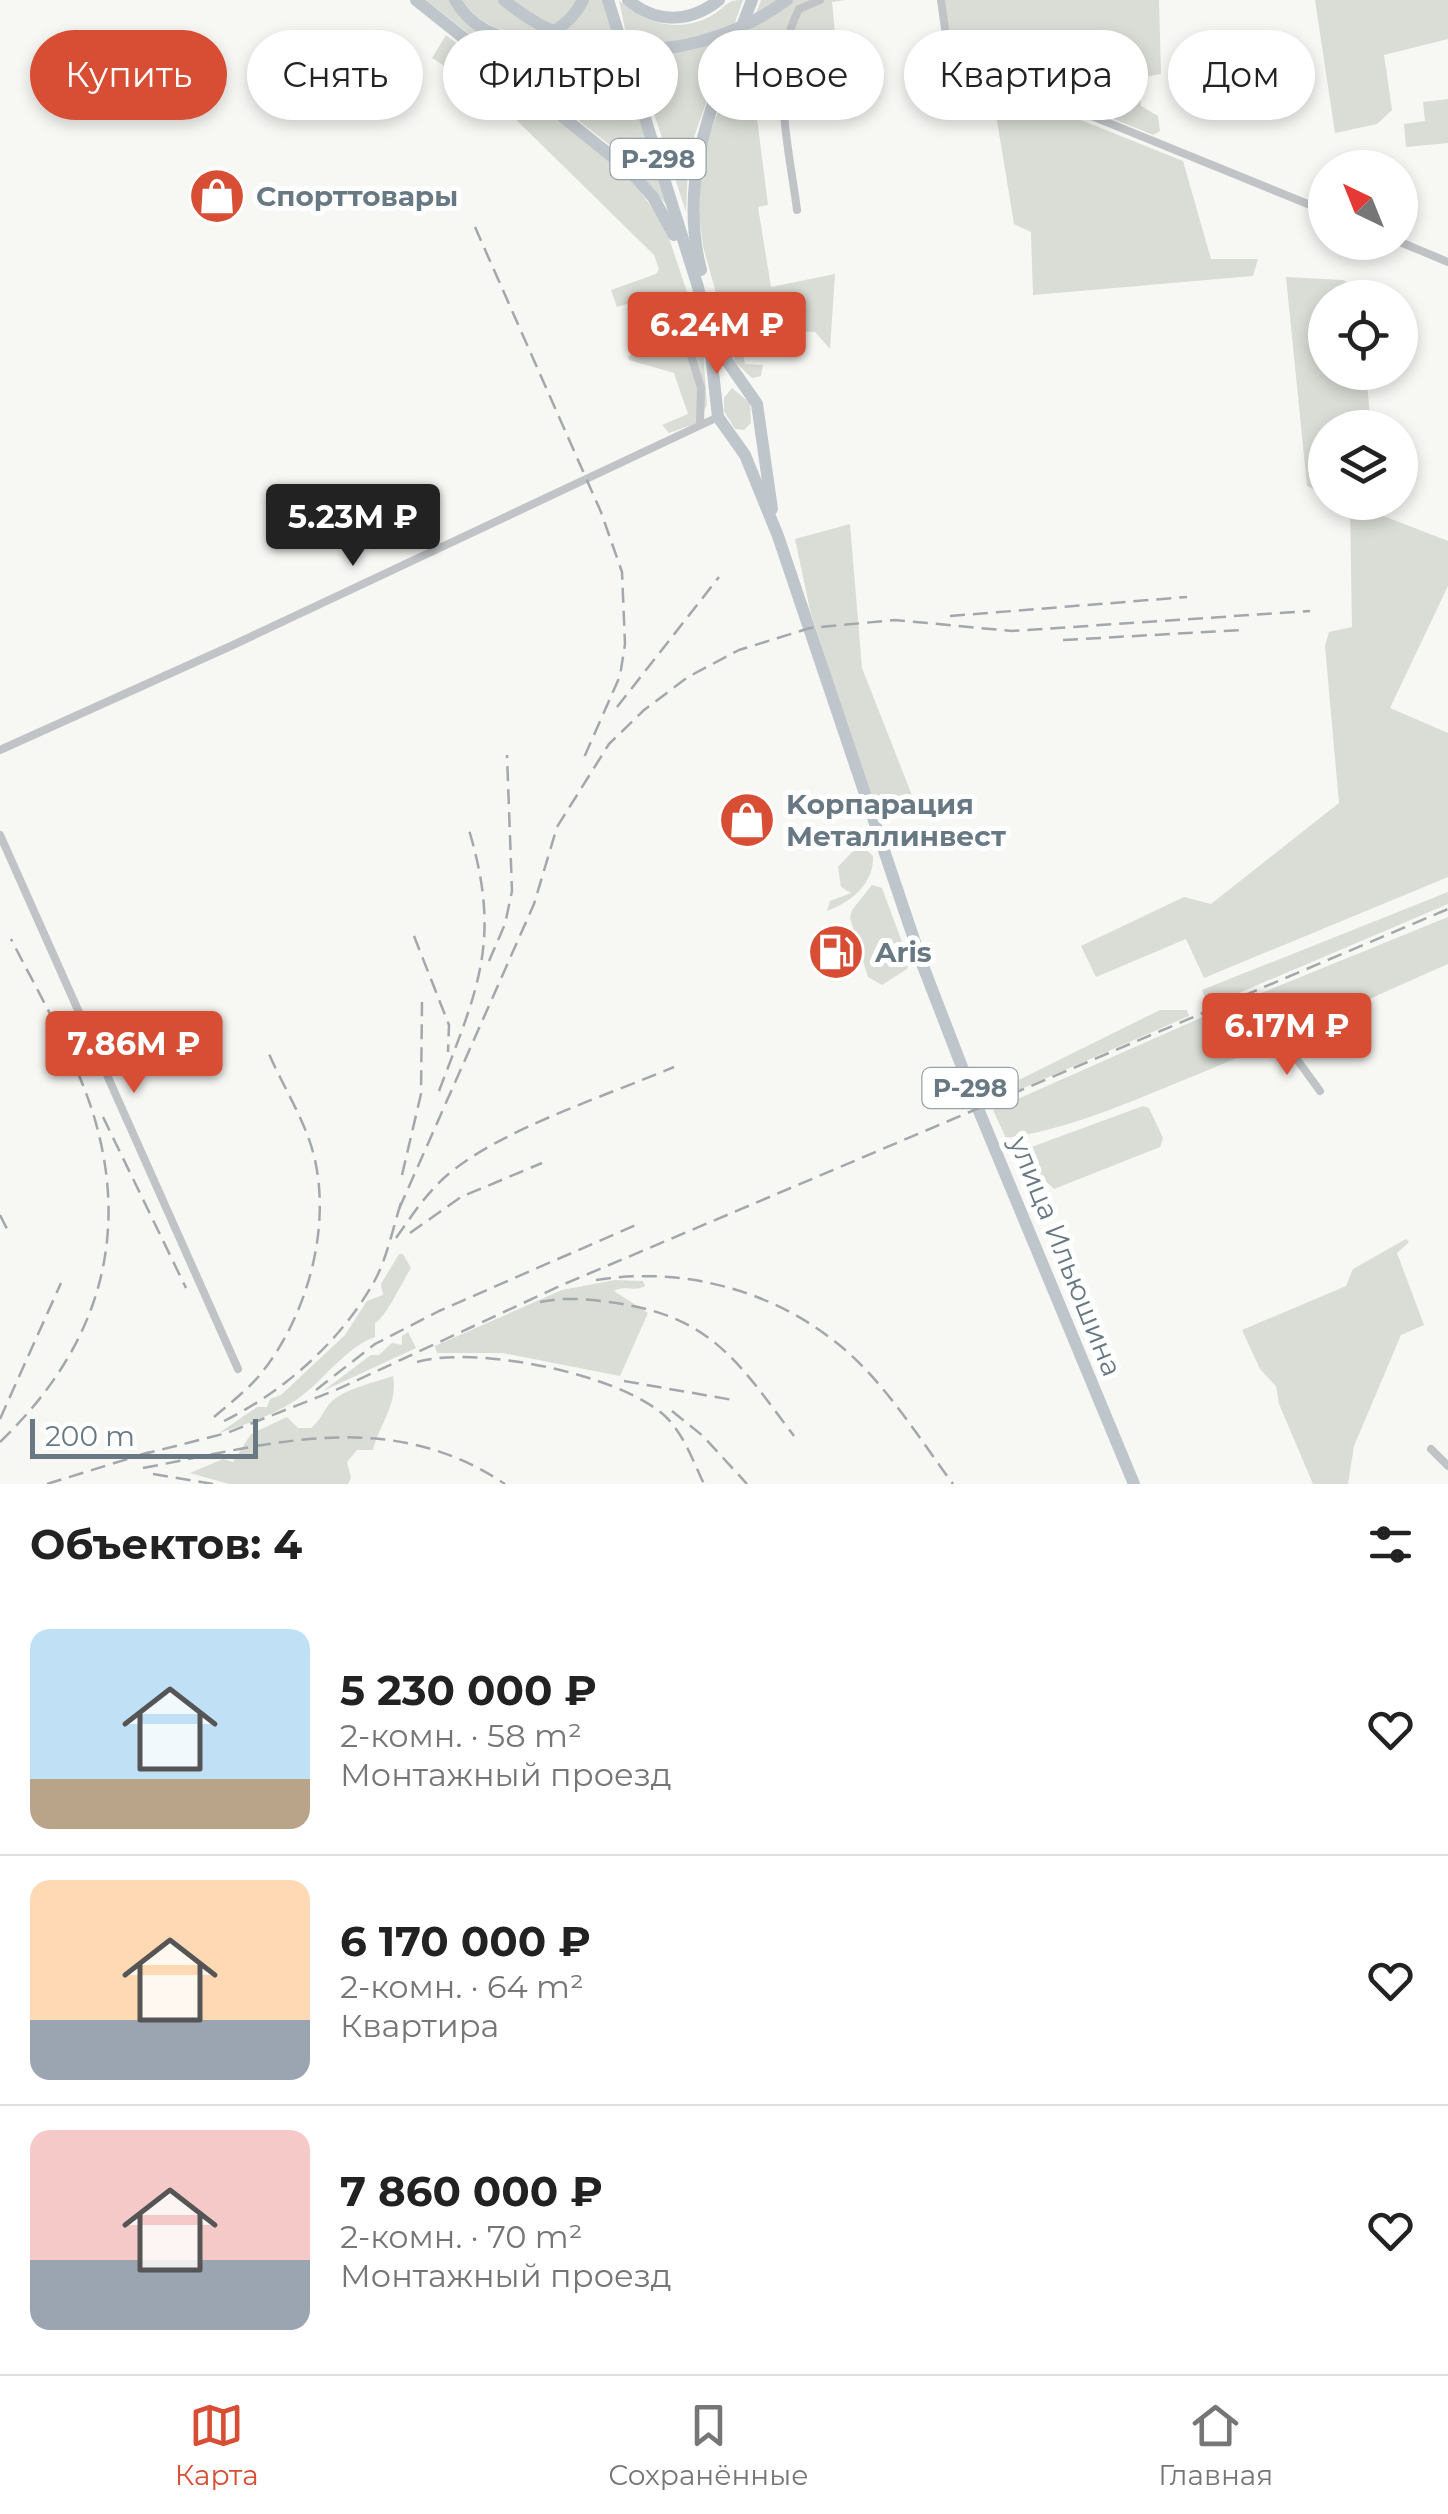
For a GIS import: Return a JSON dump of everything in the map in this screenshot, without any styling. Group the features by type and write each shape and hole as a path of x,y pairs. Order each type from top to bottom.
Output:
{"highway":[{"path":"416,0 637,178 670,226 711,325"},
{"path":"455,0 482,30 514,40 537,38 562,26 583,0"},
{"path":"504,0 561,33 597,44 636,49 705,43 748,25 787,0"},
{"name":"Р-298","path":"611,0 711,325 759,414 778,536"},
{"path":"628,0 646,13 670,18 697,14 719,0"},
{"name":"Р-298","path":"752,0 702,137 693,175 694,239 711,325 719,417 745,455 778,536"},
{"path":"748,390 735,384 727,386 719,396 719,417 734,434 747,436 756,428 759,414"},
{"name":"улица Ильюшина","path":"778,536 923,966 1134,1484"}],"street":[{"path":"797,210 782,93 784,69 796,15 806,4 820,0"},
{"path":"941,0 949,58 1308,204"},
{"path":"1418,250 1448,262"},
{"path":"684,336 701,388 700,425"},
{"path":"0,750 719,417"},
{"path":"0,835 238,1369"},
{"path":"1285,1043 1320,1092"},
{"path":"1431,1450 1448,1466"}],"shaded area":[{"path":"426,0 449,0 478,30 464,30"},
{"path":"462,0 577,0 566,15 539,30 503,30 474,14"},
{"path":"589,0 602,0 612,30 560,30"},
{"path":"619,0 641,16 678,25 704,20 731,2 743,0 732,30 698,30 700,120 688,164 686,212 656,120 678,120 678,30 625,30"},
{"path":"761,0 846,0 832,2 835,30 749,30"},
{"path":"943,0 1159,0 1161,74 1148,76 1148,30 949,30"},
{"path":"1315,0 1448,0 1448,39 1384,55 1392,110 1377,124 1335,133"},
{"path":"443,40 443,65 432,58"},
{"path":"1448,99 1448,143 1406,147 1404,124 1425,121 1423,102"},
{"path":"1148,110 1158,116 1160,131 1153,135 1116,120 1148,120"},
{"path":"516,120 557,120 635,184 665,226 702,337 707,405 697,423 669,433 662,425 688,414 674,373 629,360 628,356 688,337 677,303 641,315 636,301 617,307 611,290 656,274 659,269 654,255"},
{"path":"578,120 641,120 669,208 630,161"},
{"path":"715,120 757,120 768,205 758,207 771,287 835,274 830,349 815,332 780,330 740,342 745,364 763,365 761,376 752,378 735,362 703,246 699,215 701,170"},
{"path":"997,120 1081,120 1183,161 1211,259 1258,259 1253,276 1033,295 1031,232 1014,224"},
{"path":"1286,277 1343,280 1308,280 1308,390 1368,390 1369,410 1308,410 1307,486"},
{"path":"732,388 750,403 751,423 744,430 735,429 724,411 724,398"},
{"path":"1350,520 1394,520 1448,541 1448,586 1390,708 1448,733 1448,877 1204,978 1186,939 1096,977 1081,946 1184,897 1211,904 1339,803 1325,646 1329,632 1352,627"},
{"path":"850,524 862,668 913,798 883,810 873,807 810,610 795,539"},
{"path":"864,848 873,856 870,875 852,897 827,911 830,901 851,893 841,887 838,867 852,852"},
{"path":"872,885 882,888 909,961 907,969 882,985 868,977 850,918"},
{"path":"1448,892 1448,904 1208,1006 1202,990"},
{"path":"1448,917 1448,964 1243,1055 1113,1109 1028,1134 1006,1138 993,1110 1198,1019"},
{"path":"1160,1010 1187,1010 1189,1016 989,1103 988,1096 994,1092"},
{"path":"1143,1106 1149,1108 1163,1138 1160,1147 1054,1189 1031,1167 1018,1167 1014,1157 1018,1152"},
{"path":"1406,1239 1409,1242 1397,1253 1424,1325 1401,1335 1354,1446 1348,1484 1313,1484 1279,1404 1276,1386 1260,1369 1242,1330 1346,1286 1353,1269"},
{"path":"399,1254 403,1254 411,1268 375,1323 375,1337 355,1348 291,1403 219,1433 257,1407 267,1407 270,1399 281,1395 345,1335 367,1301 383,1295 381,1284"},
{"path":"615,1280 643,1281 645,1286 641,1288 614,1291 648,1313 620,1376 503,1353 437,1353 435,1346 562,1290"},
{"path":"408,1332 416,1348 323,1391 371,1355 379,1355 392,1343 402,1345 402,1336"},
{"path":"393,1376 391,1405 373,1450 357,1450 347,1462 351,1478 348,1484 229,1484 190,1473 223,1459 233,1462 251,1434 287,1417 298,1428 311,1428 337,1397"}],"railway":[{"path":"475,227 601,512 622,572 625,644 620,676 582,762"},
{"path":"617,707 719,577"},
{"path":"950,616 1187,597"},
{"path":"399,1209 534,904 557,827 609,744 644,710 688,677 739,650 810,628 895,620 1012,631 1310,611"},
{"path":"1063,640 1243,630"},
{"path":"489,961 505,924 512,891 507,755"},
{"path":"439,1091 465,1022 481,964 484,903 469,830"},
{"path":"140,1455 227,1433 336,1390 562,1285 1448,909"},
{"path":"414,936 449,1025 448,1052"},
{"path":"0,1442 62,1368 83,1328 98,1287 107,1244 108,1199 103,1152 90,1104 11,939"},
{"path":"402,1175 421,1094 422,1002"},
{"path":"214,1417 254,1382 276,1353 302,1299 317,1240 320,1210 313,1152 269,1054"},
{"path":"396,1238 431,1191 467,1160 523,1129 674,1067"},
{"path":"103,1117 186,1288"},
{"path":"410,1233 461,1197 542,1163"},
{"path":"224,1421 290,1379 346,1323 380,1271 402,1200"},
{"path":"0,1215 7,1229"},
{"path":"316,1390 375,1344 439,1311 638,1224"},
{"path":"596,1280 657,1276 688,1279 748,1294 803,1320 865,1369 953,1484"},
{"path":"0,1419 61,1283"},
{"path":"540,1302 574,1299 644,1308 697,1330 737,1364 794,1436"},
{"path":"417,1362 474,1357 510,1361 583,1376 616,1388 666,1417 683,1440 704,1484"},
{"path":"624,1381 733,1400"},
{"path":"672,1411 703,1436 747,1484"},
{"path":"143,1468 283,1442 373,1438 417,1445 461,1460 505,1484"},
{"path":"47,1484 150,1452"},
{"path":"153,1474 213,1484"}],"place":[{"name":"Спорттовары","path":"217,196"},
{"name":"Kорпарация Металлинвест","path":"747,820"},
{"name":"Aris","path":"836,952"}]}
